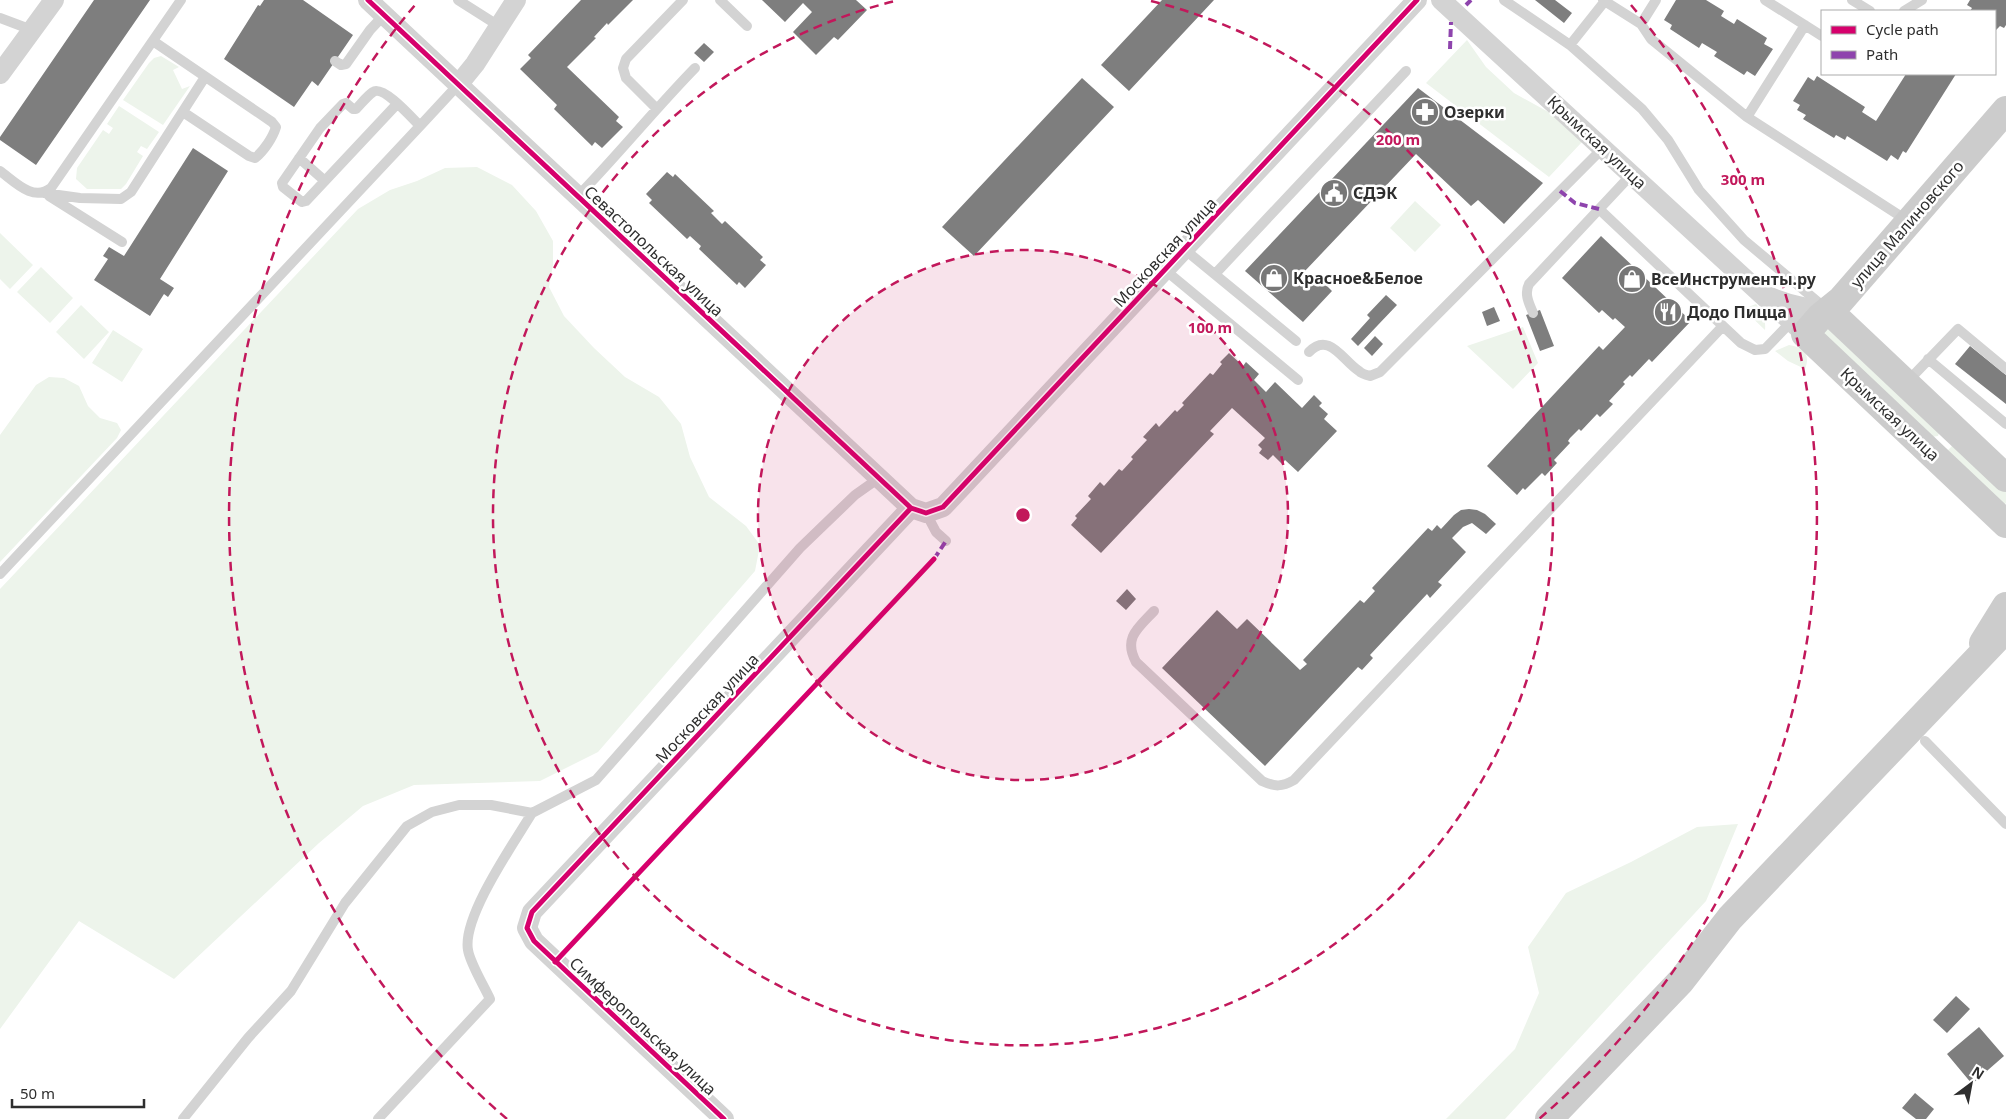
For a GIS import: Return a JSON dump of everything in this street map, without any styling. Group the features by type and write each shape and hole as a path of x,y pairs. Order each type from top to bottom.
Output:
{"main road":[{"name":"улица Малиновского","path":"1798,328 1841,300 2006,110"},
{"name":"Крымская улица","path":"1828,310 2006,478"},
{"name":"Крымская улица","path":"1798,328 1932,454 2004,525"},
{"path":"1932,454 1955,430"},
{"path":"1960,678 2006,606"},
{"path":"1549,1119 1681,981 1730,918 2006,629"},
{"path":"1681,981 1747,926 2006,656"}],"street":[{"path":"0,74 54,0"},
{"name":"Севастопольская улица","path":"368,0 879,478 919,510"},
{"path":"458,85 475,64 516,0"},
{"name":"Московская улица","path":"527,928 532,912 919,510 943,507 1417,0"},
{"name":"Крымская улица","path":"1441,0 1798,328"},
{"name":"Крымская улица","path":"1751,286 1768,297 1788,304 1808,309 1828,310"},
{"name":"Симферопольская улица","path":"527,928 534,941 724,1119"}],"lane":[{"path":"44,193 51,188 181,0"},
{"path":"458,0 499,26"},
{"path":"656,108 626,78 622,68 626,59 683,0"},
{"path":"720,0 747,26"},
{"path":"1504,0 1570,45 1642,109 1668,140 1699,190 1744,240 1828,310"},
{"path":"1641,24 1656,0"},
{"path":"1765,0 1821,35"},
{"path":"1852,0 1868,10"},
{"path":"1906,10 1922,0"},
{"path":"1570,45 1604,1 1641,24 1650,39 1747,117 1909,222"},
{"path":"335,61 340,65 346,64 370,30 384,15"},
{"path":"0,18 32,30"},
{"path":"1747,117 1805,25"},
{"path":"153,41 272,122 276,127 260,154 255,158 249,156 183,112"},
{"path":"577,197 606,167 656,108 695,68"},
{"path":"1215,274 1406,71"},
{"path":"0,171 28,191 37,194 121,199 131,192 205,77"},
{"path":"0,574 458,85"},
{"path":"397,104 306,201 302,202 283,187 282,182 320,128 343,104 356,110 372,92 383,91 397,104 420,126"},
{"path":"1309,352 1324,344 1333,347 1360,372 1370,376 1380,372 1602,148"},
{"path":"299,158 324,181"},
{"path":"1533,313 1526,290 1529,284 1631,175"},
{"path":"44,193 122,242"},
{"path":"1599,210 1741,343 1755,350 1765,349 1798,328"},
{"path":"1184,249 1296,341"},
{"path":"1165,270 1298,380"},
{"path":"1154,611 1136,630 1130,640 1131,652 1136,662 1262,781 1272,786 1284,786 1294,780 1723,326"},
{"path":"1906,383 1958,329 2006,369"},
{"path":"1928,359 2006,424"},
{"path":"378,1119 490,999 468,950 468,930 481,901 532,813 596,780 800,548 855,495 879,478"},
{"path":"919,510 936,532 946,541"},
{"path":"1925,741 2006,824"},
{"path":"183,1119 248,1038 291,990 345,903 407,826 432,812 459,805 491,805 532,813"}],"shaded area":[{"path":"1467,40 1486,67 1514,93 1552,114 1582,142 1549,177 1426,83"},
{"path":"161,56 179,67 173,70 182,89 190,86 163,125 123,100 149,63 154,58"},
{"path":"119,106 159,132 147,149 141,146 137,152 143,156 121,189 87,189 76,179 77,168 103,130 109,134 113,128 107,124"},
{"path":"477,167 512,185 536,211 553,241 553,265 549,287 564,316 625,377 659,397 681,424 690,457 709,497 746,526 760,545 755,571 598,752 540,781 414,785 363,806 319,843 174,979 79,921 0,1029 0,589 358,209 390,190 417,181 445,168"},
{"path":"1415,201 1441,225 1415,252 1390,228"},
{"path":"0,233 33,265 10,289 0,279"},
{"path":"41,267 73,298 50,323 17,292"},
{"path":"1756,304 1764,316 1765,330 1743,309"},
{"path":"81,305 109,332 84,359 56,332"},
{"path":"1823,324 1939,433 1938,436 1931,437 1819,329"},
{"path":"1523,327 1538,363 1513,389 1467,346"},
{"path":"113,330 143,349 122,382 92,363"},
{"path":"1789,345 1798,347 1806,355 1807,364 1805,369 1788,361 1775,351"},
{"path":"49,377 64,378 79,386 88,406 100,418 117,423 121,430 117,438 0,562 0,435 36,385"},
{"path":"1953,445 2006,490 2006,503 2003,506 1949,453 1948,450"},
{"path":"1738,824 1706,901 1505,1119 1446,1119 1515,1049 1539,993 1528,947 1566,893 1631,862 1697,827"}],"building":[{"path":"94,0 150,0 36,165 0,140 0,137"},
{"path":"264,0 303,0 353,35 318,86 312,81 294,107 224,59 258,5 260,6"},
{"path":"581,0 633,0 608,25 607,23 594,37 596,38 567,67 619,117 616,121 623,127 602,148 595,142 592,146 554,109 557,105 520,69 531,58 528,55"},
{"path":"762,0 856,0 867,10 838,40 834,37 816,55 793,32 812,12 803,3 785,22"},
{"path":"1162,0 1214,0 1129,91 1101,65"},
{"path":"1535,0 1555,0 1572,13 1564,23"},
{"path":"1676,0 1706,0 1724,11 1721,16 1734,24 1737,19 1767,38 1764,44 1773,49 1755,76 1747,71 1744,75 1714,56 1717,52 1702,43 1699,48 1670,29 1672,25 1664,20"},
{"path":"1970,0 2006,0 2006,25 2004,28 2000,26 1996,30 1996,10 1971,10 1972,8 1967,5"},
{"path":"704,43 714,52 704,62 694,53"},
{"path":"1905,75 1955,75 1906,153 1903,151 1898,160 1891,155 1887,161 1847,136 1845,140 1836,135 1834,138 1803,119 1806,115 1797,110 1800,105 1793,101 1808,77 1814,81 1817,76 1865,107 1862,112 1876,121"},
{"path":"1082,78 1114,107 974,256 942,227"},
{"path":"1418,88 1543,183 1504,224 1478,200 1471,206 1416,154 1304,272 1317,285 1321,280 1332,291 1303,322 1245,271"},
{"path":"193,148 228,171 160,279 174,288 168,297 164,294 150,316 94,280 108,259 103,256 109,247 124,256"},
{"path":"667,172 673,177 675,174 714,211 711,213 722,224 725,221 763,257 760,260 766,265 745,288 739,282 737,285 699,249 701,246 690,236 687,239 649,203 652,200 646,194"},
{"path":"1601,236 1691,321 1652,362 1649,359 1632,377 1630,375 1623,382 1625,384 1609,401 1613,404 1600,417 1597,414 1581,431 1579,429 1570,438 1568,441 1570,443 1554,460 1557,463 1545,476 1542,473 1525,490 1523,488 1517,495 1487,466 1599,346 1603,350 1625,327 1615,318 1613,320 1602,310 1599,313 1562,278"},
{"path":"1386,295 1397,305 1358,346 1351,339 1370,318 1367,315"},
{"path":"1494,307 1500,321 1487,326 1482,312"},
{"path":"1540,310 1554,346 1540,351 1526,315"},
{"path":"1375,336 1383,344 1372,356 1364,348"},
{"path":"1970,346 2006,375 2006,404 1955,364"},
{"path":"1229,353 1243,366 1246,362 1259,374 1254,380 1266,392 1275,382 1302,408 1314,395 1322,403 1319,406 1328,414 1324,419 1337,431 1298,472 1285,460 1282,464 1273,455 1268,460 1259,453 1262,449 1258,445 1265,438 1232,408 1210,431 1214,434 1101,553 1071,525 1077,518 1075,516 1091,499 1088,496 1100,482 1104,486 1119,469 1122,471 1133,459 1131,457 1147,440 1143,437 1156,423 1159,427 1175,410 1177,412 1184,405 1182,403 1210,373 1213,375 1222,364 1220,362"},
{"path":"1469,509 1485,514 1496,524 1486,534 1472,523 1463,527 1452,538 1466,552 1438,582 1442,585 1430,598 1427,594 1370,655 1373,658 1362,670 1358,667 1265,766 1162,668 1217,610 1237,629 1247,619 1300,670 1307,664 1303,660 1360,600 1364,603 1375,591 1372,588 1428,528 1432,531 1437,525 1441,529 1461,510"},
{"path":"1127,589 1136,599 1126,610 1116,601"},
{"path":"1956,996 1970,1009 1947,1033 1933,1020"},
{"path":"1979,1027 2004,1056 1972,1084 1947,1054"},
{"path":"1915,1093 1934,1109 1926,1119 1916,1119 1902,1108"}],"marked path":[{"path":"1466,5 1471,0"},
{"path":"1450,49 1451,22"},
{"path":"1560,191 1575,203 1599,209"},
{"path":"934,559 946,541"}],"cycle path":[{"path":"368,0 911,508 926,513 943,507 1417,0"},
{"path":"724,1119 534,941 527,928 532,912 911,508"},
{"path":"555,962 934,559"}],"place":[{"name":"Озерки","path":"1425,112"},
{"name":"СДЭК","path":"1334,193"},
{"name":"Красное&Белое","path":"1274,278"},
{"name":"ВсеИнструменты.ру","path":"1632,279"},
{"name":"Додо Пицца","path":"1668,312"}]}
